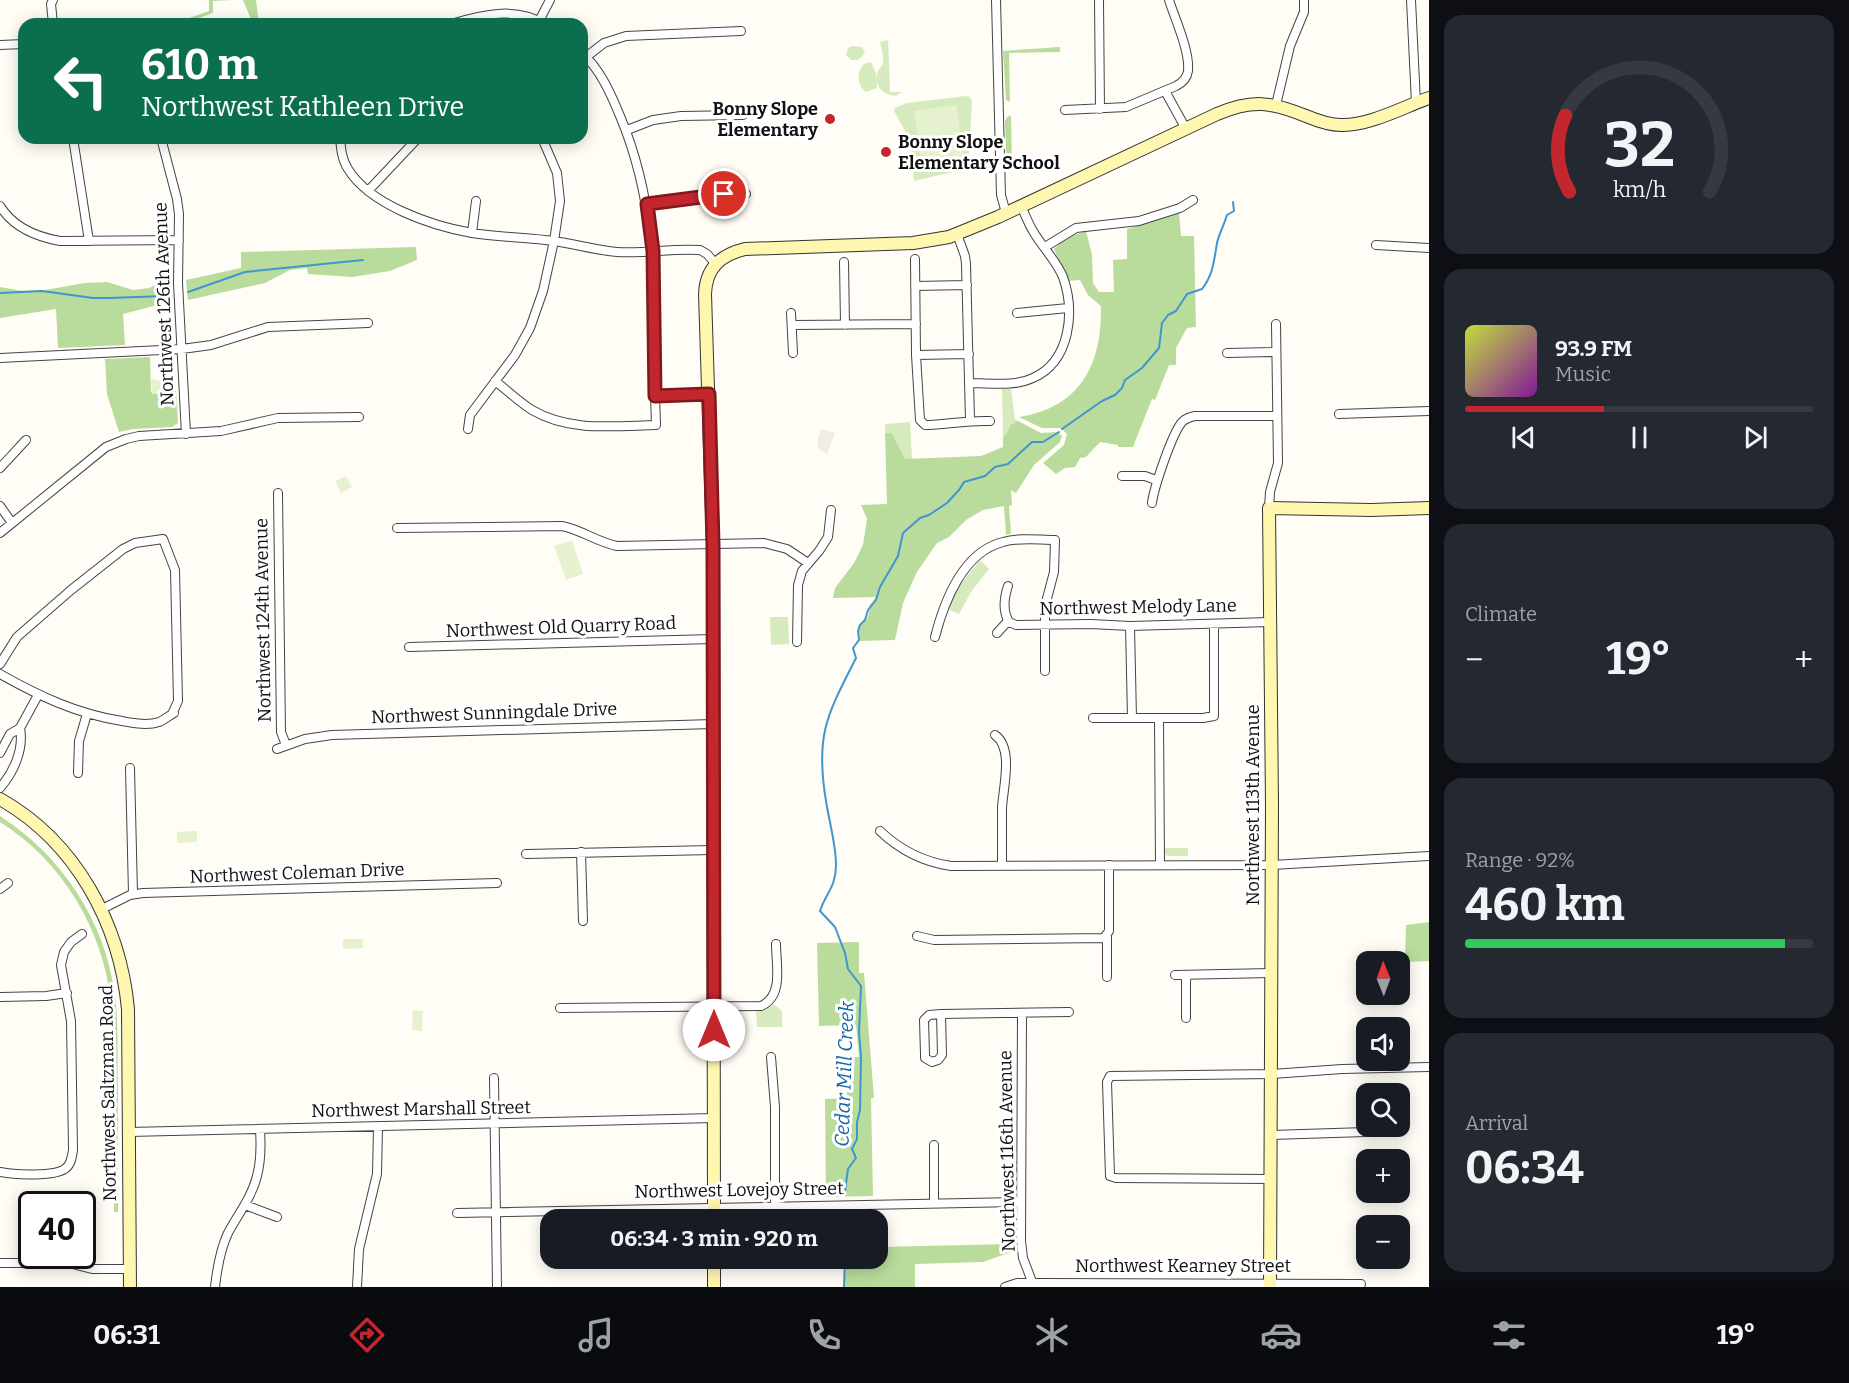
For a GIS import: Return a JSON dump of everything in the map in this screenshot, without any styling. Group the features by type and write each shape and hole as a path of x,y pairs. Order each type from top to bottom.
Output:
{"street":[{"path":"52,18 51,4 53,0"},
{"path":"543,18 550,0"},
{"path":"996,0 1001,195 1006,213"},
{"path":"1099,0 1100,109"},
{"path":"1065,110 1126,107 1178,85 1185,79 1188,72 1186,59 1169,0"},
{"path":"1276,105 1290,46 1304,12 1304,0"},
{"path":"1411,0 1416,103"},
{"path":"473,18 502,13 530,18"},
{"path":"588,53 604,43 627,36 741,31"},
{"path":"0,45 18,44"},
{"path":"495,381 532,410 574,425 596,427 656,425 653,251 647,204 627,130 609,91 588,61"},
{"path":"1165,91 1186,129"},
{"path":"714,1206 713,545 705,294 707,278 715,263 726,255 745,249 914,243 957,234 1186,129 1237,107 1253,103 1276,105 1323,122 1345,125 1365,122 1429,98"},
{"path":"627,130 653,120 681,116 743,115"},
{"path":"74,144 89,241"},
{"name":"Northwest 126th Avenue","path":"165,144 177,199 178,284 186,434"},
{"path":"341,144 348,169 368,191 418,218 472,233 554,241 605,251 700,250 708,254 715,263"},
{"path":"368,191 412,144"},
{"path":"468,429 470,415 515,355 530,328 543,291 560,201 557,173 545,144"},
{"path":"647,204 724,194 746,194"},
{"path":"1045,247 1076,228 1130,223 1180,208 1193,200"},
{"path":"472,233 476,201"},
{"path":"970,383 1016,383 1033,378 1042,373 1057,358 1067,340 1068,308 1064,280 1021,206"},
{"path":"1,209 28,231 45,239 60,242 179,240"},
{"path":"957,234 965,256 970,420"},
{"path":"1376,245 1429,248"},
{"path":"915,259 916,355 919,416 922,423 929,425 957,424 970,420 990,421"},
{"path":"844,262 845,325"},
{"path":"915,286 967,285"},
{"path":"1017,313 1068,308"},
{"path":"791,313 793,353"},
{"path":"0,358 182,349 211,345 268,327 368,323"},
{"path":"792,326 916,324"},
{"name":"Northwest 113th Avenue","path":"1270,1285 1272,865 1269,508 1270,492 1278,463 1275,324"},
{"path":"1227,353 1276,352"},
{"path":"916,355 969,354"},
{"path":"655,396 709,394"},
{"path":"1339,414 1429,411"},
{"path":"1152,503 1156,480 1180,426 1190,417 1277,416"},
{"path":"0,532 106,447 126,439 139,436 221,431 278,418 359,417"},
{"path":"0,468 26,440"},
{"path":"1122,476 1145,476 1156,480"},
{"name":"Northwest 124th Avenue","path":"278,493 281,732 286,745"},
{"path":"0,506 12,523"},
{"path":"1269,508 1402,510 1429,508"},
{"path":"797,642 796,592 799,578 828,537 831,510"},
{"path":"397,528 562,526 571,527 605,543 617,546 769,543 787,549 808,563"},
{"path":"0,664 22,632 123,549 135,543 163,539 175,570 178,701 174,713 159,722 146,724 87,714 38,696 0,674"},
{"path":"935,637 948,597 962,575 983,551 1010,540 1055,540 1055,566 1045,602 1045,671"},
{"path":"997,633 1008,621 1005,596 1008,586"},
{"name":"Northwest Melody Lane","path":"1008,621 1016,625 1130,626 1270,622"},
{"path":"1093,718 1208,718 1214,716 1214,624"},
{"path":"1130,626 1132,718"},
{"name":"Northwest Old Quarry Road","path":"409,647 713,639"},
{"path":"0,753 10,734 20,728 38,696"},
{"path":"78,773 80,741 87,714"},
{"path":"1159,718 1160,864"},
{"name":"Northwest Sunningdale Drive","path":"277,748 305,739 332,735 713,724"},
{"path":"0,788 13,770 17,758 22,739 20,728"},
{"path":"995,735 1002,743 1006,760 1006,781 1002,805 1002,866"},
{"path":"130,768 133,894"},
{"name":"Northwest Saltzman Road","path":"0,799 48,835 75,868 102,909 118,951 127,993 129,1028 130,1287"},
{"path":"880,831 906,851 941,865 1272,865 1429,856"},
{"path":"526,854 714,850"},
{"path":"580,852 583,921"},
{"path":"1107,977 1109,865"},
{"path":"0,889 8,883"},
{"name":"Northwest Coleman Drive","path":"102,909 133,894 497,883"},
{"path":"0,1172 52,1174 68,1167 71,1161 73,1150 71,1021 61,965 64,952 82,934"},
{"path":"917,936 934,940 1101,939 1107,937"},
{"path":"560,1008 757,1006 770,1001 776,991 776,944"},
{"path":"1175,975 1271,973"},
{"path":"1186,975 1186,1018"},
{"path":"0,997 67,993"},
{"path":"941,1014 942,1055 935,1062 928,1060 925,1054 924,1020 929,1015 941,1014 1069,1012"},
{"name":"Northwest 116th Avenue","path":"1022,1013 1023,1258 1034,1285"},
{"path":"771,1057 775,1107 775,1206"},
{"path":"1271,1179 1110,1176 1107,1082 1110,1076 1272,1074 1342,1069 1429,1067"},
{"path":"494,1078 497,1287"},
{"name":"Northwest Marshall Street","path":"129,1132 714,1118"},
{"path":"357,1287 358,1249 377,1174 378,1126"},
{"path":"215,1287 223,1245 246,1205 257,1176 261,1151 260,1130"},
{"path":"1271,1135 1356,1132"},
{"path":"934,1144 934,1202"},
{"name":"Northwest Lovejoy Street","path":"457,1212 1021,1202"},
{"path":"246,1205 277,1217"},
{"path":"0,1263 69,1263 92,1269 130,1269"},
{"path":"714,1269 714,1287"},
{"name":"Northwest Kearney Street","path":"1005,1287 1017,1283 1034,1285 1362,1284"}],"green space":[{"path":"209,0 233,0 213,1 213,13 199,18 189,18 209,11"},
{"path":"243,0 256,0 258,18 250,18"},
{"path":"888,40 890,92 902,92 896,96 883,91 877,81 878,71 883,62 880,42"},
{"path":"862,47 865,53 858,60 851,60 846,55 848,48"},
{"path":"1060,47 1060,52 1009,53 1010,102 1006,100 1003,51"},
{"path":"871,62 876,73 877,88 866,92 859,82 859,75 864,64"},
{"path":"966,96 972,101 968,167 914,181 911,142 894,111 895,108 907,103"},
{"path":"956,105 965,161 922,167 914,111"},
{"path":"1011,115 1012,171 1006,153 1005,121"},
{"path":"1179,213 1181,236 1194,236 1196,327 1187,328 1176,348 1176,365 1169,365 1155,400 1152,399 1133,447 1118,447 1118,445 1100,442 1086,457 1080,458 1075,467 1065,468 1056,474 1043,463 1064,445 1067,434 1060,428 1042,428 1019,417 1040,412 1058,404 1084,380 1097,346 1101,306 1088,295 1080,280 1068,281 1054,249 1066,238 1086,231 1092,255 1093,283 1099,292 1114,292 1113,260 1127,259 1127,229"},
{"path":"416,247 417,260 390,271 352,277 308,274 307,268 290,270 265,283 188,300 186,280 241,268 241,252"},
{"path":"170,278 173,301 123,314 125,345 58,348 56,309 0,318 0,287 23,291 45,290 85,283 107,282 133,290 149,288"},
{"path":"150,357 151,392 176,391 178,423 172,427 119,432 107,394 105,359"},
{"path":"151,379 161,381 161,394 152,394"},
{"path":"1002,389 1011,389 1015,419 1018,421 1011,424 1003,437"},
{"path":"1018,421 1041,433 1058,432 1062,436 1060,442 1034,465 1016,493 1011,490 1012,505 1009,506 1011,534 1006,535 1004,506 983,510 966,520 949,537 937,543 917,572 903,603 895,640 860,641 860,628 867,619 869,606 876,597 833,598 835,588 854,563 863,545 867,519 861,505 887,504 885,433 892,433 905,459 981,456 1003,447 1003,437 1011,424"},
{"path":"910,422 912,459 904,459 892,433 885,433 885,424"},
{"path":"346,476 352,487 341,493 335,481"},
{"path":"572,540 583,574 566,580 554,546"},
{"path":"980,560 989,569 971,592 959,614 947,609 957,589"},
{"path":"770,617 788,617 789,644 771,645"},
{"path":"0,816 22,832 61,871 91,917 102,942 115,996 118,1212 114,1212 112,1013 99,949 76,899 60,877 42,856 0,822"},
{"path":"197,831 197,842 177,843 177,832"},
{"path":"1164,848 1188,848 1188,856 1167,856"},
{"path":"1429,922 1429,961 1410,962 1410,951 1405,951 1406,925"},
{"path":"343,939 363,939 363,948 343,949"},
{"path":"859,942 859,973 864,973 874,1098 871,1098 873,1196 826,1197 825,1099 847,1098 847,1057 859,1057 856,1025 819,1026 817,943"},
{"path":"774,1004 782,1011 782,1027 757,1027 756,1011"},
{"path":"413,1010 423,1011 422,1031 412,1030"},
{"path":"1013,1244 1014,1251 983,1262 915,1264 915,1287 844,1287 846,1269 888,1269 888,1247"}],"shaded area":[{"path":"821,429 835,433 827,454 818,448"}],"waterway":[{"name":"Cedar Mill Creek","path":"1062,429 1102,401 1115,395 1122,388 1125,380 1142,368 1159,348 1162,323 1168,315 1176,311 1187,294 1202,289 1209,278 1220,233 1227,215 1234,211 1233,202"},
{"path":"188,292 245,272 363,260"},
{"path":"0,293 42,291 93,298 166,296"},
{"name":"Cedar Mill Creek","path":"845,1191 848,1169 856,1158 852,1149 857,1139 860,1110 861,986 848,969 845,953 835,927 820,911 836,873 835,849 823,778 822,759 826,726 856,658 853,648 859,640 860,625 865,620 868,610 876,600 880,587 898,556 903,533 920,518 947,503 964,482 985,476 995,467 1008,464 1032,442 1043,442 1059,432"},
{"name":"Cedar Mill Creek","path":"844,1287 845,1269"}],"place":[{"name":"Bonny Slope Elementary","path":"830,119"},
{"name":"Bonny Slope Elementary School","path":"886,152"}],"route":[{"path":"714,1030 713,545 709,394 655,396 653,251 647,204 724,194"}]}
